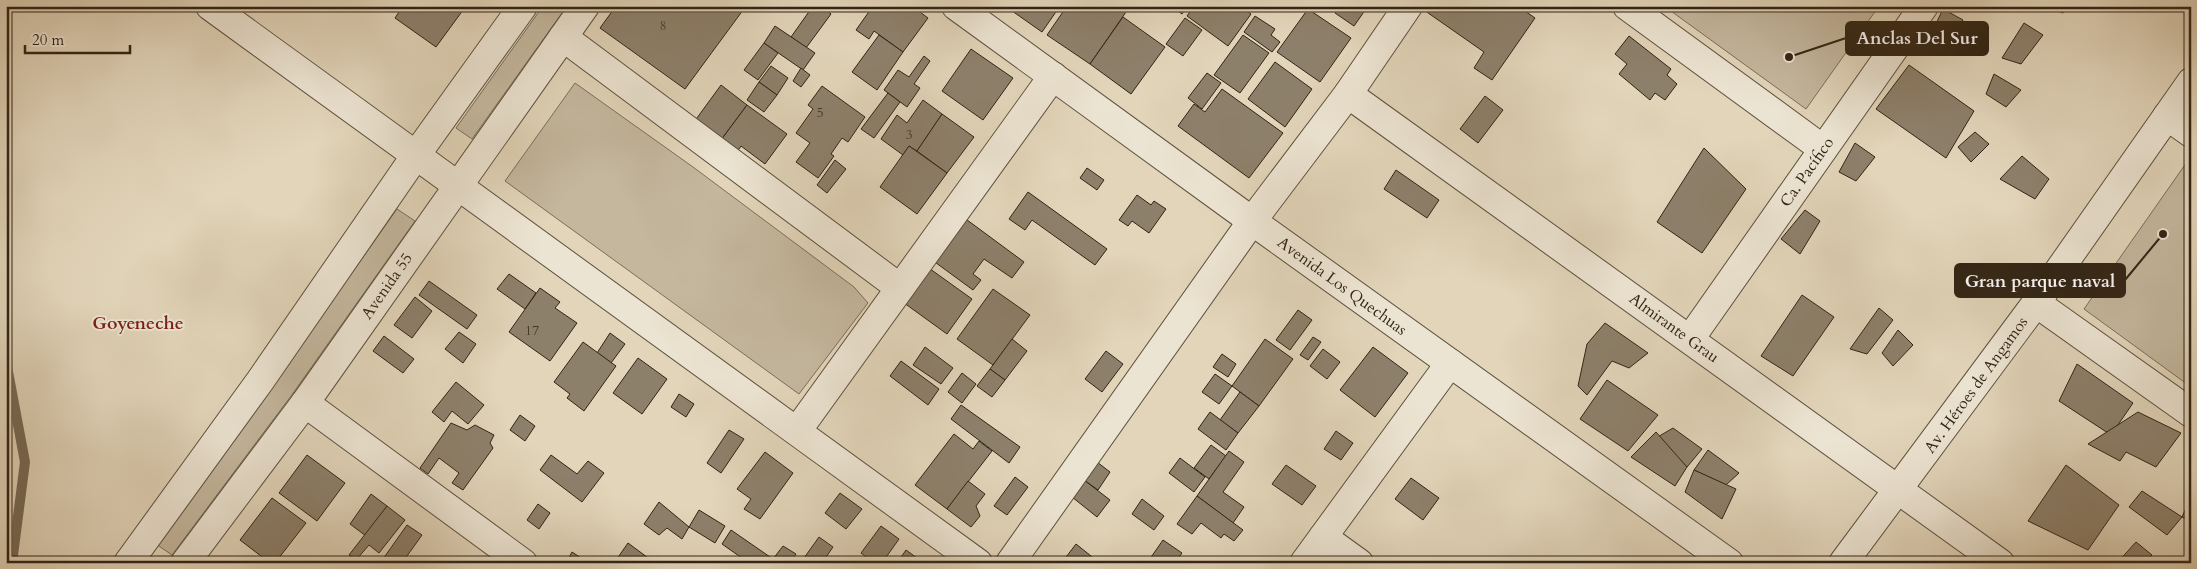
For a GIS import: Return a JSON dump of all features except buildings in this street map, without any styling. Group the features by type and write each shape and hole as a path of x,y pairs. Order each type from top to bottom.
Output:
{"street":[{"path":"210,6 978,563"},
{"path":"128,563 260,381 416,155 523,6"},
{"name":"Avenida 55","path":"186,563 305,403 585,6"},
{"name":"Avenida Los Quechuas","path":"956,6 1728,563"},
{"path":"1010,563 1252,221 1348,94 1408,6"},
{"path":"1627,6 1823,149"},
{"name":"Ca. Pacífico","path":"1690,339 1924,6"},
{"path":"563,37 900,288"},
{"path":"797,431 1053,76"},
{"name":"Av. Héroes de Angamos","path":"1843,563 2036,303 2191,82"},
{"name":"Almirante Grau","path":"1348,94 2000,563"},
{"path":"2167,116 2191,133"},
{"path":"2036,303 2191,413"},
{"path":"1304,563 1450,363"},
{"path":"305,403 523,563"},
{"path":"1323,537 1359,563"}],"shaded area":[{"path":"543,6 567,6 472,139 456,128"},
{"path":"1664,6 1879,6 1806,109"},
{"path":"575,83 693,167 854,287 868,303 799,394 505,181"},
{"path":"2189,159 2191,160 2191,387 2084,309"},
{"path":"397,209 415,221 291,396 172,555 156,544 275,382"}],"waterway":[{"path":"6,361 25,462 12,563"}],"place":[{"name":"Anclas Del Sur","path":"1789,57"},
{"name":"Gran parque naval","path":"2163,234"}],"district":[{"name":"Goyeneche","path":"138,323"}]}
